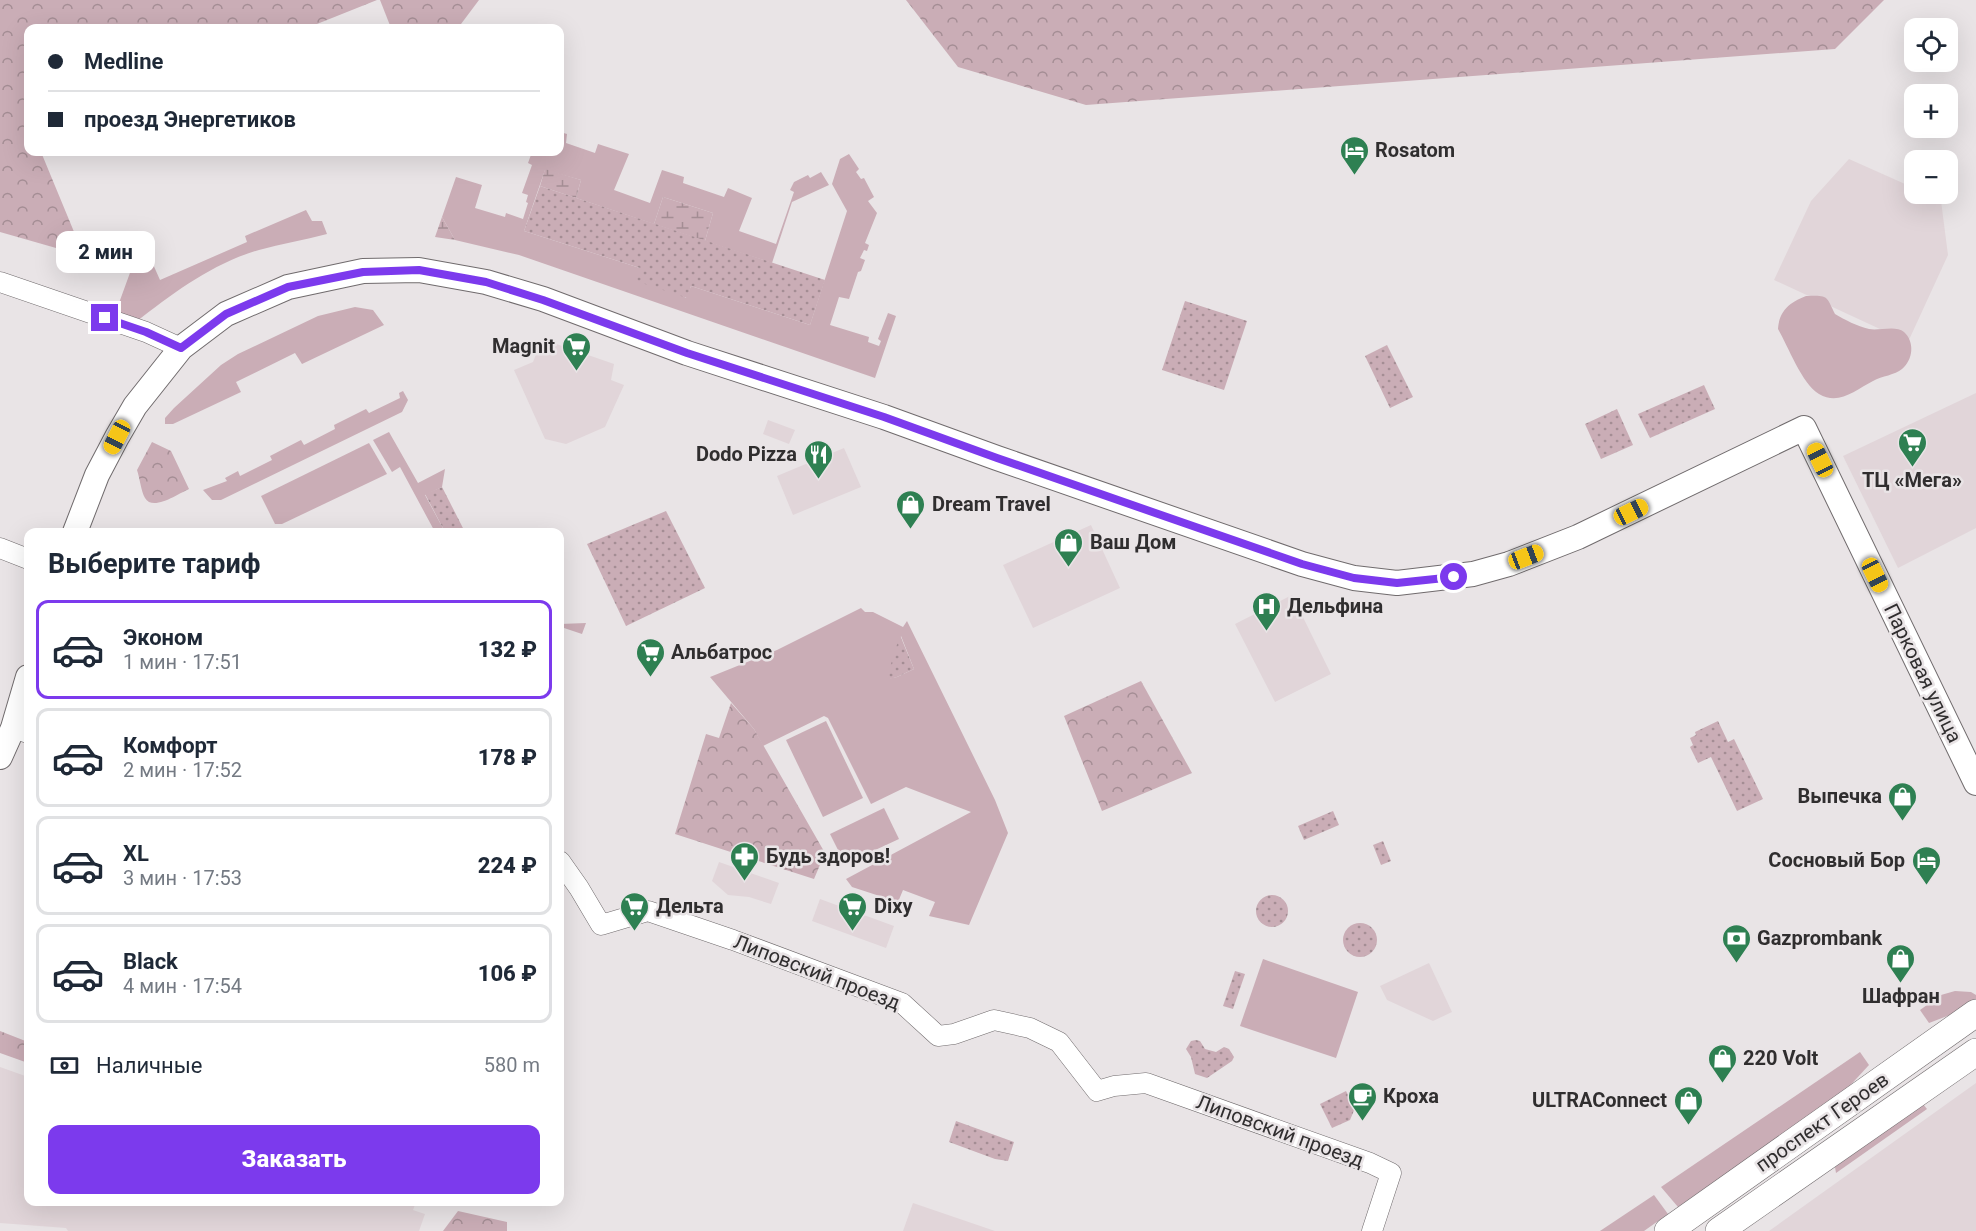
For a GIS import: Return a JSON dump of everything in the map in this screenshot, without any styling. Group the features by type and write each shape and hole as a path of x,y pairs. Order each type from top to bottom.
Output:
{"main road":[{"name":"проспект Героев","path":"1668,1231 1976,1013"},
{"name":"проспект Героев","path":"1719,1231 1976,1052"}],"street":[{"name":"Парковая улица","path":"77,528 98,475 117,437 135,406 181,348 226,314 288,287 363,272 419,270 486,282 543,300 687,353 884,417 1302,564 1354,578 1397,583 1473,574 1509,564 1587,533 1804,428 1976,783"},
{"path":"0,282 146,332 181,348"},
{"path":"0,549 24,558"},
{"path":"0,757 21,730 24,707"},
{"name":"Липовский проезд","path":"564,867 601,925 648,910 902,1002 938,1036 954,1034 994,1020 1030,1028 1059,1042 1097,1092 1114,1086 1146,1083 1370,1163 1391,1173 1372,1231"}],"shaded area":[{"path":"1849,159 1904,184 1904,204 1941,204 1948,255 1908,342 1774,280 1811,201"},
{"path":"542,339 614,364 611,380 624,385 605,427 566,444 545,439 514,370 533,362"},
{"path":"1976,393 1976,528 1898,568 1843,456"},
{"path":"768,420 795,430 789,444 763,434"},
{"path":"844,448 861,487 793,515 777,476"},
{"name":"Ваш Дом","path":"1091,525 1120,588 1033,628 1003,565"},
{"path":"1292,595 1331,674 1275,702 1235,624"},
{"name":"Будь здоров!","path":"719,862 779,883 771,904 749,897 728,895 712,881"},
{"path":"820,899 894,926 886,948 812,921"},
{"path":"1429,963 1452,1012 1433,1021 1387,1000 1380,986"},
{"path":"0,1067 24,1076 24,1206 414,1206 413,1210 425,1214 419,1231 68,1231 66,1228 0,1223"},
{"path":"1976,1083 1976,1231 1769,1231"},
{"path":"913,1203 995,1231 903,1231"}],"green space":[{"path":"0,0 377,0 317,24 24,24 24,156 43,156 84,256 0,232"},
{"path":"380,0 479,0 461,24 389,24"},
{"path":"906,0 1884,0 1835,49 1086,105 958,67"},
{"path":"564,133 567,134 566,143 595,153 598,144 629,154 614,190 650,203 662,170 684,177 683,183 724,197 728,188 752,198 739,231 776,244 794,192 790,190 794,182 808,175 810,178 821,172 829,185 792,202 772,263 705,241 713,213 663,197 654,224 576,198 581,180 545,170 524,231 640,268 686,298 691,286 810,325 847,211 832,184 840,159 849,154 859,169 856,172 861,179 864,178 874,197 868,201 877,213 865,243 869,245 867,251 864,250 860,258 865,260 861,271 858,272 849,299 839,297 830,325 869,337 868,342 879,346 881,341 878,339 888,313 896,316 875,378 519,255 455,240 442,217 456,177 482,185 475,208 505,217 506,213 523,219 528,195 522,193 532,165 528,163 531,156 564,156"},
{"path":"545,169 581,180 576,198 540,186"},
{"path":"540,186 825,280 810,325 691,286 687,298 636,281 640,268 524,231"},
{"path":"663,197 713,213 705,241 654,224"},
{"path":"306,210 312,221 322,221 327,234 259,250 226,263 179,290 136,322 115,314 131,270 148,261 152,262 160,280 247,242 245,236"},
{"path":"442,217 455,240 435,237"},
{"path":"1806,296 1826,298 1835,314 1860,326 1869,329 1901,330 1910,341 1909,361 1899,371 1877,379 1840,398 1819,394 1801,374 1778,329 1786,308"},
{"path":"1185,301 1247,321 1224,390 1162,370"},
{"path":"355,307 373,310 384,325 302,364 295,353 236,382 241,392 173,424 165,424 165,418 174,408 221,365 238,354 318,316"},
{"path":"1387,345 1413,397 1390,408 1365,356"},
{"path":"1704,385 1715,409 1650,438 1638,414"},
{"path":"403,391 408,400 402,412 221,500 212,500 203,490 227,481 225,478 238,471 240,476 272,460 270,456 301,440 304,445 335,429 334,425 366,409 369,413 400,398 399,393"},
{"path":"1617,409 1633,445 1601,459 1585,424"},
{"path":"389,432 418,483 445,469 442,487 425,495 443,528 433,528 400,467 392,472 373,440"},
{"path":"152,442 171,451 189,489 154,503 145,498 137,470"},
{"path":"369,443 387,474 282,524 275,524 261,496"},
{"path":"442,487 463,528 443,528 425,494"},
{"path":"666,511 705,588 626,626 587,544"},
{"path":"861,608 865,612 873,612 903,627 907,621 995,800 1008,833 969,925 929,916 935,902 903,890 898,902 852,887 846,879 971,812 906,787 871,804 828,718 824,716 763,746 754,729 710,677 777,650","holes":["901,636 914,669 887,679"]},
{"path":"586,623 582,634 564,628 564,624"},
{"path":"900,635 914,669 886,680"},
{"path":"1141,681 1192,773 1102,811 1064,716"},
{"path":"731,703 754,729 825,853 814,879 675,834 706,734 719,738"},
{"path":"826,721 863,798 823,817 786,740"},
{"path":"1718,721 1728,742 1734,739 1763,799 1737,811 1711,757 1698,763 1690,747 1693,745 1690,738 1696,735 1695,732"},
{"path":"884,808 899,839 845,864 830,834"},
{"path":"1333,811 1339,825 1304,840 1298,826"},
{"path":"1383,841 1391,861 1381,865 1373,845"},
{"path":"1272,895 1284,899 1288,911 1284,923 1272,927 1260,923 1256,911 1260,899"},
{"path":"1360,923 1372,928 1377,940 1372,952 1360,957 1348,952 1343,940 1348,928"},
{"path":"1263,959 1358,992 1336,1058 1240,1026"},
{"path":"1235,971 1245,974 1233,1009 1223,1006"},
{"path":"1955,991 1971,992 1976,995 1976,1000 1963,1010 1929,1023 1920,1010 1941,995"},
{"path":"0,1031 24,1040 24,1062 0,1053"},
{"path":"1191,1041 1200,1041 1205,1049 1216,1052 1224,1047 1229,1049 1234,1057 1232,1061 1207,1078 1195,1074 1191,1057 1186,1049"},
{"path":"1860,1052 1869,1065 1845,1091 1678,1207 1661,1187"},
{"path":"1346,1091 1355,1108 1350,1120 1332,1128 1320,1104"},
{"path":"1923,1104 1927,1109 1836,1173 1835,1167"},
{"path":"956,1121 1014,1142 1008,1161 995,1159 949,1142"},
{"path":"1654,1195 1668,1214 1644,1231 1600,1231"},
{"path":"458,1211 507,1222 507,1231 443,1231"}],"place":[{"name":"Rosatom","path":"1354,176"},
{"name":"Magnit","path":"576,372"},
{"name":"ТЦ «Мега»","path":"1912,468"},
{"name":"Dodo Pizza","path":"818,480"},
{"name":"Dream Travel","path":"911,530"},
{"name":"Ваш Дом","path":"1069,568"},
{"name":"Дельфина","path":"1266,632"},
{"name":"Альбатрос","path":"650,678"},
{"name":"Выпечка","path":"1903,822"},
{"name":"Будь здоров!","path":"745,882"},
{"name":"Сосновый Бор","path":"1926,886"},
{"name":"Дельта","path":"635,932"},
{"name":"Dixy","path":"853,932"},
{"name":"Gazprombank","path":"1736,964"},
{"name":"Шафран","path":"1901,984"},
{"name":"220 Volt","path":"1722,1084"},
{"name":"Кроха","path":"1362,1122"},
{"name":"ULTRAConnect","path":"1688,1126"}],"route":[{"path":"105,318 146,332 181,348 226,314 288,287 363,272 419,270 486,282 543,300 687,353 884,417 1302,564 1354,578 1397,583 1454,577"}]}
